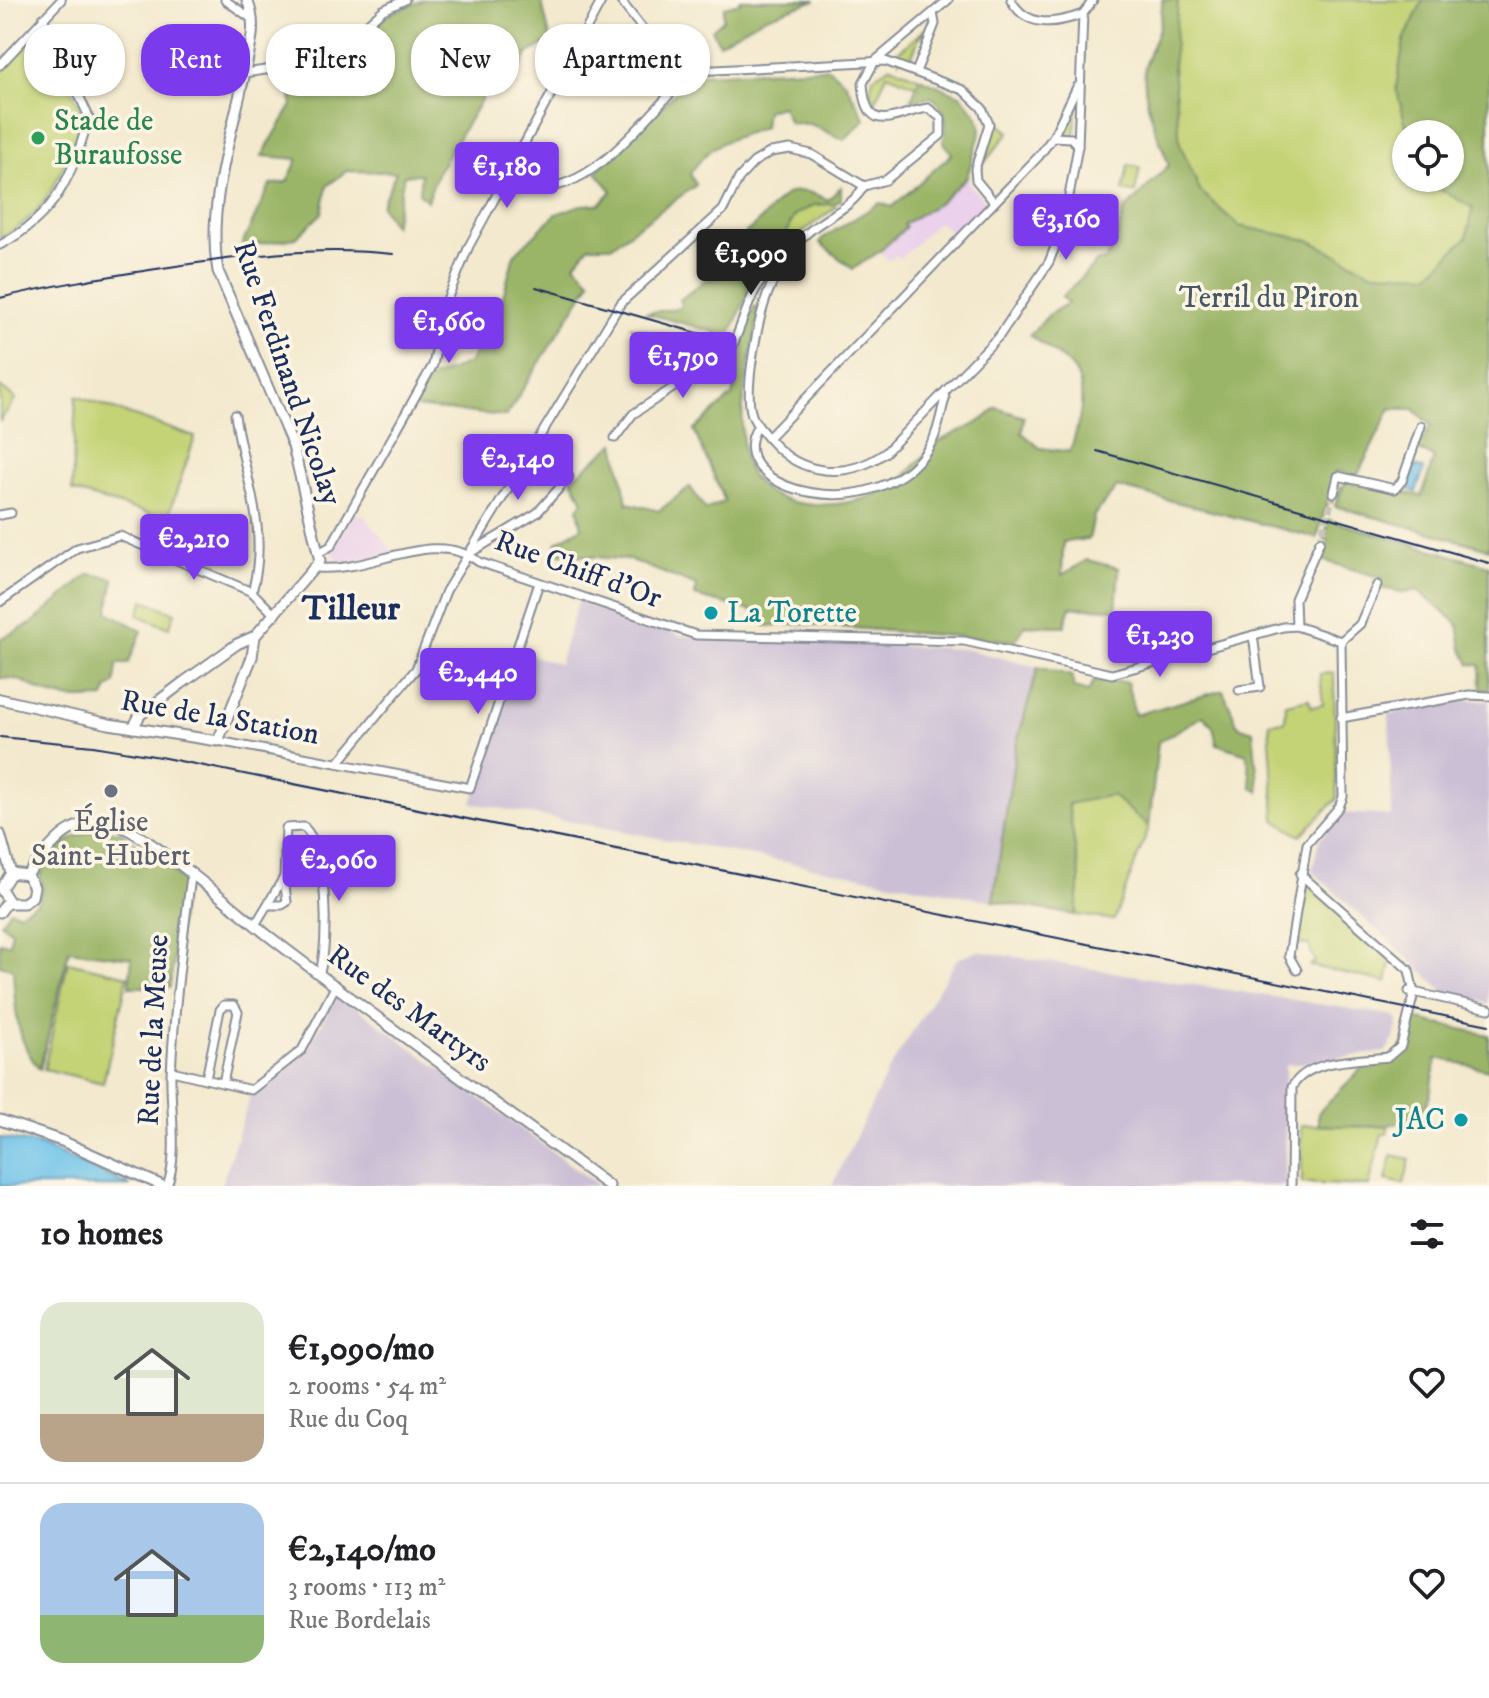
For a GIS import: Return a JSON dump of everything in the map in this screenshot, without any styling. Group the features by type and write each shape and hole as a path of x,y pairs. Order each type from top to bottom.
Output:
{"street":[{"path":"0,65 61,0"},
{"path":"225,0 253,20"},
{"name":"Rue Ferdinand Nicolay","path":"247,0 254,30 250,49"},
{"path":"250,72 285,67 357,33 383,10 405,0"},
{"path":"320,552 331,546 433,365 446,302 469,246 602,0"},
{"path":"620,0 639,24"},
{"path":"948,0 875,61 863,83 864,94 873,112 893,120 928,108 936,113 943,126 935,143 886,180 864,186 850,204 802,237 782,263 768,293 749,400 758,426 768,438 779,450 806,466 829,472 854,469 885,453 1000,335 1049,262 1064,224 1078,146 1083,14 1093,0"},
{"path":"1011,0 1023,15 1044,23 1083,14"},
{"path":"916,72 935,24 933,13"},
{"path":"0,245 28,230 52,207 89,117 43,18"},
{"path":"710,70 875,61 963,90 982,108 988,133 975,169 976,180 994,202"},
{"path":"768,438 1053,137 1079,85"},
{"name":"Rue Ferdinand Nicolay","path":"240,96 215,221 214,251 218,271 293,446 320,552 318,568"},
{"path":"508,175 547,188 587,173 667,96"},
{"path":"1053,137 1071,138 1078,146"},
{"name":"Rue de la Station","path":"0,699 133,728 338,763 416,669 446,591 621,303 723,210 739,178 754,162 771,152 790,149 811,154 864,186"},
{"path":"615,438 633,414 682,382 724,362 753,292 766,273 782,263"},
{"path":"758,426 750,447 752,457 763,471 819,496 863,494 899,475 932,441 945,399 944,393"},
{"path":"235,415 259,528 260,552 252,592"},
{"path":"1334,493 1338,476 1395,489 1402,481 1421,426"},
{"path":"468,554 537,513 569,477"},
{"path":"0,515 11,513"},
{"path":"0,602 77,548 120,536 252,592 275,615"},
{"path":"1320,541 1295,599 1296,626 1341,641"},
{"name":"Rue Chiff d'Or","path":"318,568 335,570 434,548 456,548 479,562 696,635 964,641 1112,674 1296,626"},
{"path":"133,728 140,715 181,684 237,644 255,636 318,568"},
{"path":"338,763 470,788 539,583"},
{"path":"1297,970 1289,956 1307,844 1339,807 1343,797 1341,641 1360,624 1377,585"},
{"path":"1239,690 1260,687 1253,635"},
{"path":"218,741 252,657 255,636"},
{"path":"1341,718 1469,695 1489,696"},
{"name":"Rue des Martyrs","path":"27,875 51,843 77,826 102,821 120,824 140,834 191,877 609,1186"},
{"path":"269,905 287,902 284,877 286,828 304,827 312,835 319,860 324,904 320,972"},
{"path":"0,834 11,873"},
{"path":"11,873 27,875 33,883 32,897 20,904 8,901 1,889 3,881 11,873"},
{"path":"1291,1186 1292,1087 1299,1075 1313,1067 1388,1057 1395,1052 1401,1046 1411,992 1409,970 1300,874"},
{"name":"Rue de la Meuse","path":"165,1186 172,1174 172,1071 178,971 191,877"},
{"path":"255,925 284,877"},
{"path":"0,912 8,901"},
{"path":"172,1071 251,1090 302,1050 336,985"},
{"path":"1411,992 1489,1009"},
{"path":"206,1079 220,1010 224,1005 234,1005 238,1012 223,1083"},
{"path":"0,1122 62,1141 165,1186"}],"shaded area":[{"path":"967,177 971,187 983,199 983,205 953,235 939,221 900,259 896,255 889,261 880,251 906,228 904,224 940,202"},
{"path":"354,513 364,516 394,552 341,564 332,551"},
{"path":"578,602 682,636 964,649 1038,667 1016,746 993,901 472,803 521,652 559,664"},
{"path":"1466,700 1489,701 1489,1003 1447,994 1312,871 1319,841 1342,813 1392,816 1389,714"},
{"path":"978,951 1395,1016 1398,1022 1394,1039 1385,1052 1285,1065 1285,1186 832,1186 887,1073 957,959"},
{"path":"338,994 599,1186 221,1186 251,1094 307,1050"}],"green space":[{"path":"423,0 541,0 547,24 535,24 535,49 528,53 519,71 519,24 411,24 411,96 484,96 438,171 427,201 419,193 421,174 404,175 394,226 381,206 396,172 346,171 327,186 322,213 296,238 241,247 270,185 287,182 298,159 262,156 292,105 291,96 395,96 395,24 376,24 389,14"},
{"path":"739,0 816,0 761,19 719,43 712,30 723,20 724,7 740,3"},
{"name":"Terril du Piron","path":"1162,0 1489,0 1489,549 1335,506 1340,487 1422,496 1434,457 1417,450 1431,426 1414,409 1391,408 1357,476 1336,471 1117,486 1094,515 1089,539 1063,542 1062,575 1087,560 1119,568 1116,609 1070,607 1065,626 1025,625 1015,641 804,624 765,626 758,612 695,596 697,586 631,560 555,553 557,542 582,527 578,508 583,501 572,479 615,443 627,503 659,511 690,487 706,510 725,501 694,430 732,396 735,385 729,367 754,307 760,308 743,402 742,440 745,459 753,477 765,490 782,499 822,505 863,499 880,493 899,481 939,442 974,425 996,408 1024,417 1022,433 1040,448 1070,452 1082,397 1077,375 1071,366 1030,335 1050,314 1068,303 1062,297 1097,262 1105,260 1112,250 1125,210 1169,165 1146,95 1145,67 1159,28"},
{"name":"Terril du Piron","path":"1162,0 1178,0 1173,67 1180,144 1200,191 1239,226 1309,240 1371,272 1430,274 1467,237 1473,208 1444,192 1464,192 1464,120 1404,120 1396,87 1404,40 1423,0 1489,0 1489,549 1335,506 1346,481 1422,496 1434,457 1417,450 1431,426 1414,409 1391,408 1357,476 1336,471 1317,538 1117,487 1094,515 1089,539 1063,542 1062,575 1087,560 1119,568 1116,609 1070,607 1065,626 1025,625 1015,641 804,624 765,626 758,612 695,596 697,586 631,560 555,553 557,542 582,527 578,508 583,501 572,479 615,443 627,503 659,511 690,487 706,510 725,501 694,430 732,396 735,385 729,367 754,307 760,308 743,402 742,440 745,459 753,477 765,490 782,499 822,505 863,499 880,493 899,481 939,442 974,425 996,408 1024,417 1022,433 1040,448 1070,452 1082,397 1077,375 1071,366 1030,335 1050,314 1068,303 1062,297 1097,262 1105,260 1112,250 1125,210 1169,165 1154,125 1145,81 1145,67"},
{"path":"929,26 928,34 920,35 911,58 902,55 899,60 898,52"},
{"name":"Stade de Buraufosse","path":"24,47 24,96 75,96 83,119 53,188 32,215 0,238 0,73"},
{"path":"891,66 920,78 917,86 887,74 874,104 870,92 873,77"},
{"path":"828,68 845,82 865,119 844,140 810,124 789,123 782,106 766,110 764,127 722,143 706,154 690,174 696,185 611,246 589,246 575,264 591,281 506,416 411,407 430,379 469,363 500,308 514,255 556,214 581,205 600,204 612,191 596,172 672,96 710,96 710,74"},
{"path":"920,78 962,96 978,117 981,130 967,177 940,202 904,224 906,227 880,251 853,269 820,243 823,238 880,203 892,207 952,154 943,141 946,123 940,106 931,97 911,100"},
{"path":"1076,102 1075,135 1061,131"},
{"path":"993,119 1009,132 984,163 994,131"},
{"path":"1128,165 1140,167 1135,193 1123,191"},
{"path":"841,187 841,200 834,204 814,205 795,215 776,252 753,282 719,360 692,370 678,356 640,335 632,327 713,345 716,332 645,313 681,308 680,300 705,280 725,276 745,247 746,232 781,198 800,191 828,200"},
{"path":"814,204 834,204 836,207 776,252 795,215"},
{"path":"0,387 16,399 0,421"},
{"path":"76,396 195,437 167,519 72,491"},
{"path":"1329,520 1489,566 1489,690 1481,690 1480,665 1470,664 1462,649 1458,624 1417,590 1406,593 1380,588 1382,578 1322,560 1329,540 1324,539"},
{"path":"89,574 114,578 108,612 142,631 128,664 117,664 115,684 108,688 104,698 62,697 20,680 0,678 0,639 31,624"},
{"path":"144,600 175,613 169,628 138,615"},
{"path":"1038,667 1072,676 1074,688 1088,692 1094,681 1127,682 1135,715 1223,690 1238,726 1253,731 1259,792 1252,788 1247,754 1217,744 1213,726 1203,716 1158,742 1149,827 1112,795 1068,804 1080,879 1076,915 993,901 1016,746"},
{"path":"1334,673 1337,799 1300,836 1275,820 1269,723 1285,721 1286,704 1309,699 1311,707 1323,705 1320,674"},
{"path":"1112,795 1149,827 1114,920 1076,915 1080,879 1068,803"},
{"path":"99,829 121,832 185,881 170,987 129,987 132,958 69,950 40,1069 21,1035 13,969 0,965 0,942 9,944 12,931 1,923 10,910 19,913 38,902 42,890 40,877 56,851 79,835"},
{"path":"1303,880 1391,960 1387,982 1310,966 1315,962 1309,945 1297,944"},
{"path":"68,962 128,976 103,1083 44,1069"},
{"path":"1414,1019 1489,1035 1489,1070 1437,1058 1428,1101 1416,1115 1390,1125 1318,1125 1318,1113 1366,1064 1399,1055"},
{"path":"1301,1125 1388,1127 1387,1134 1382,1134 1369,1186 1302,1183"},
{"path":"1392,1155 1410,1159 1404,1184 1386,1180"}],"water":[{"path":"1414,466 1424,469 1416,492 1407,488"},
{"path":"0,1138 37,1144 131,1186 0,1186"}],"tunnel":[{"path":"1320,541 1334,493"}],"railway":[{"path":"0,298 98,278 245,257 333,251 393,254"},
{"path":"536,287 715,338"},
{"path":"1097,451 1489,563"},
{"path":"0,737 93,746 160,757 1489,1025"}],"place":[{"name":"Stade de Buraufosse","path":"38,138"},
{"name":"La Torette","path":"711,613"},
{"name":"Église Saint-Hubert","path":"111,791"},
{"name":"JAC","path":"1461,1120"}],"district":[{"name":"Tilleur","path":"351,609"}]}
